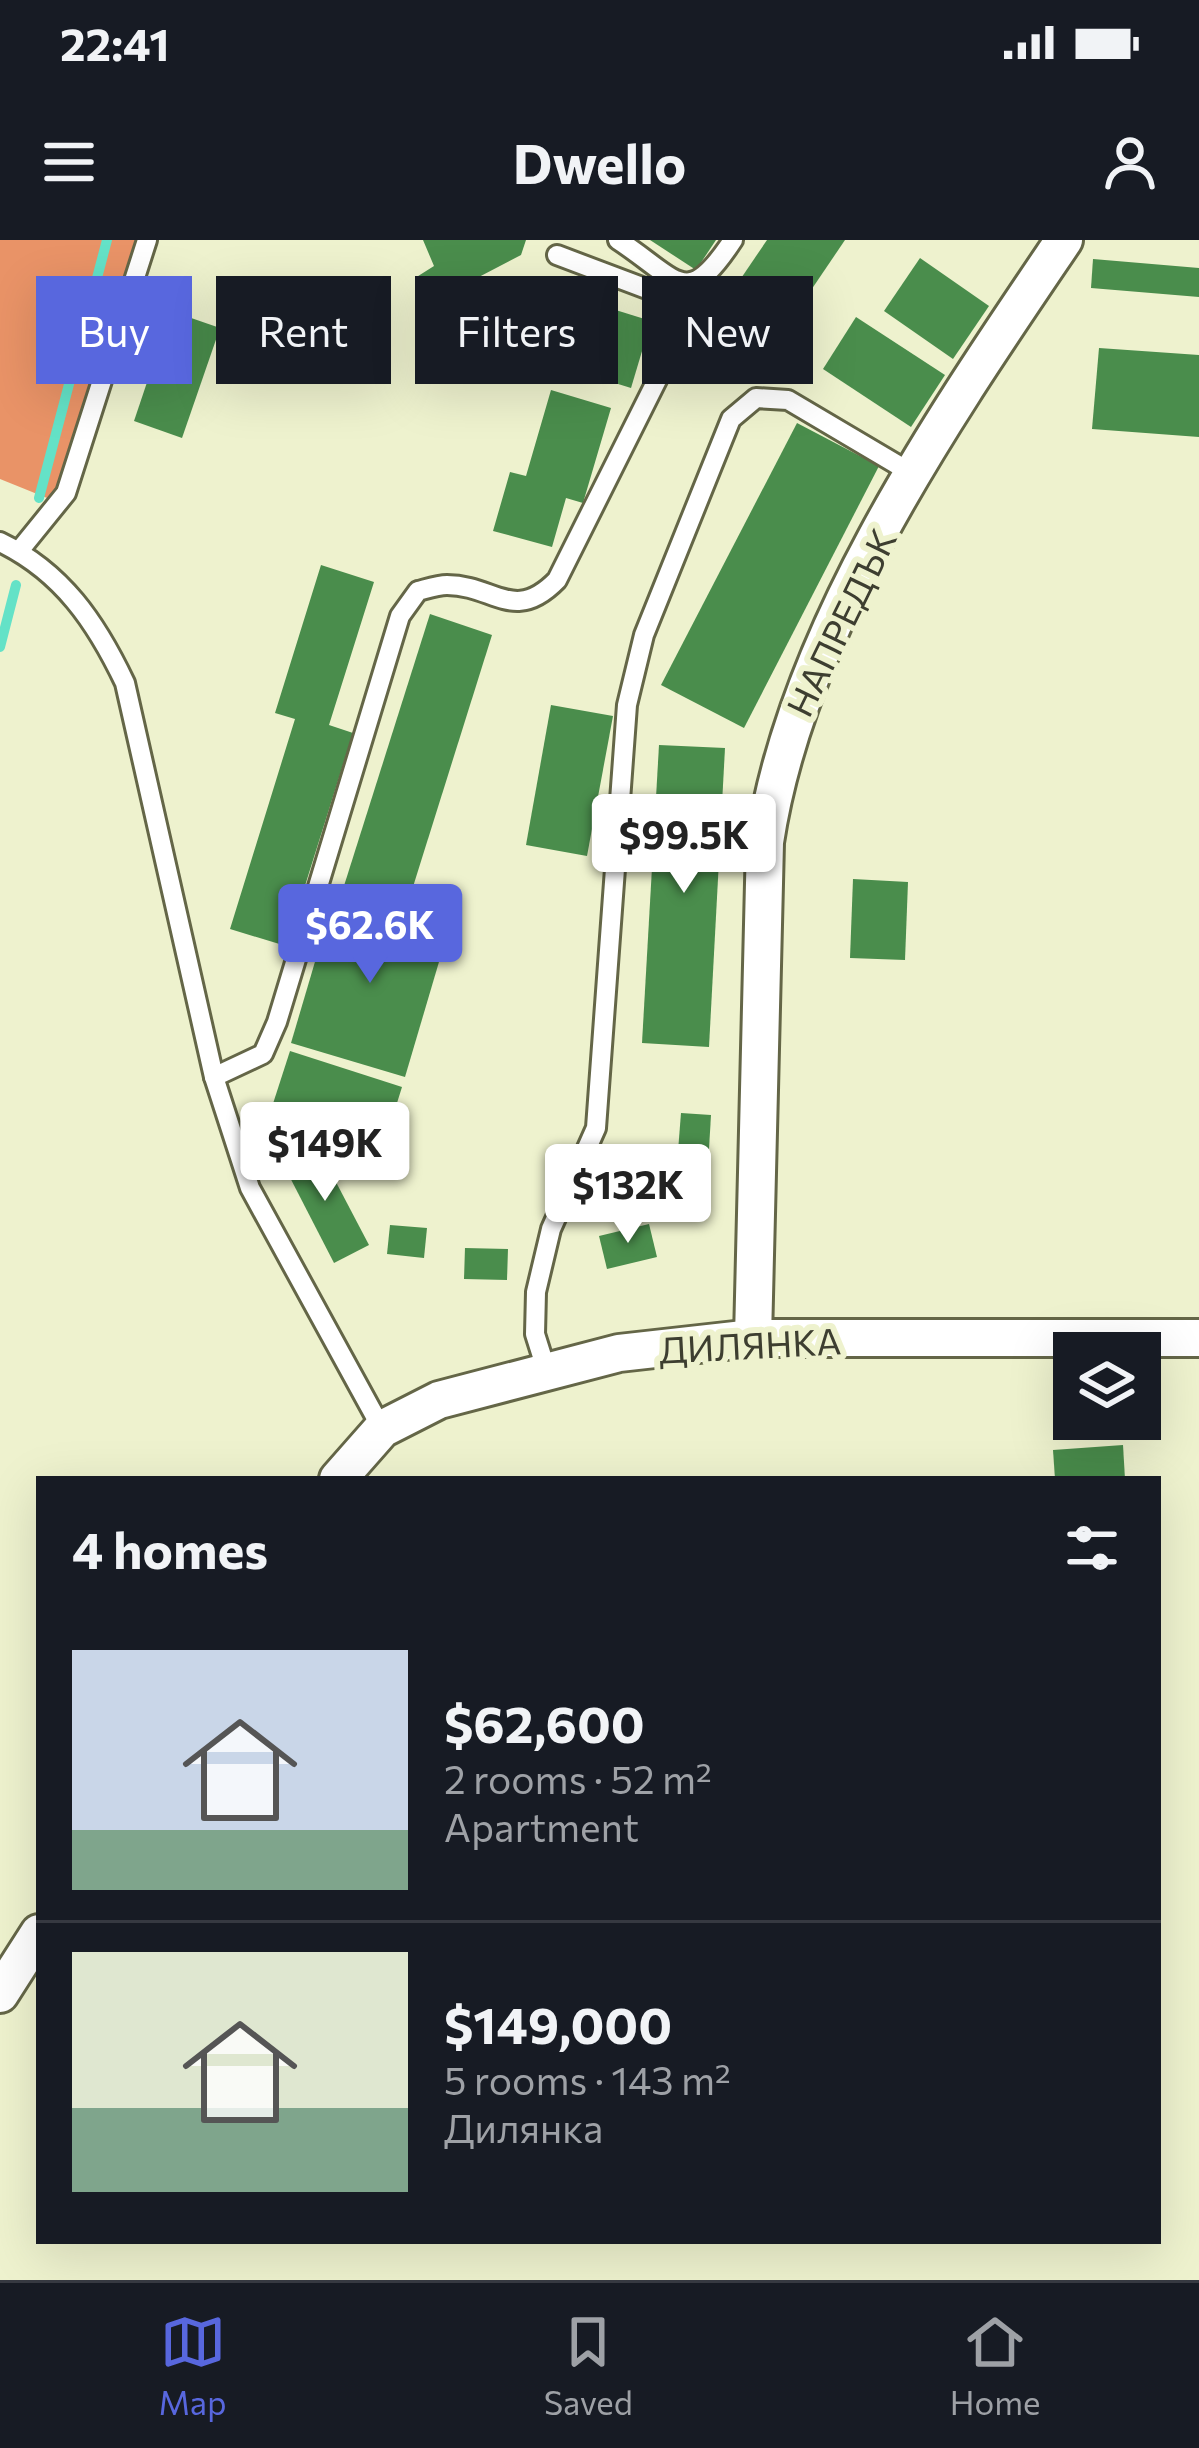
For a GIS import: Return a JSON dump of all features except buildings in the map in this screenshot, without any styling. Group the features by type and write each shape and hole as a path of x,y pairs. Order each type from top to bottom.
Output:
{"street":[{"name":"НАПРЕДЪК","path":"753,1339 765,842 775,774 793,713 913,474 1064,240"},
{"name":"ДИЛЯНКА","path":"341,1476 382,1429 439,1400 619,1353 753,1339 1199,1338"},
{"path":"0,1994 36,1938"}],"lane":[{"path":"147,240 66,493 9,546 68,589 100,631 125,683 214,1077 250,1188 382,1429"},
{"path":"618,240 683,283 697,285 708,278 733,240"},
{"path":"214,1077 263,1054 277,1022 400,616 418,591 448,584 512,602 539,598 556,580 680,334 679,312 663,295 557,255"},
{"path":"546,1369 535,1334 536,1292 551,1229 596,1128 628,705 644,634 731,418 756,398 788,400 913,474"}],"shaded area":[{"path":"0,240 138,240 127,276 36,276 36,384 93,384 57,502 0,479"}],"waterway":[{"path":"39,498 107,240"},
{"path":"0,647 16,585"}]}
